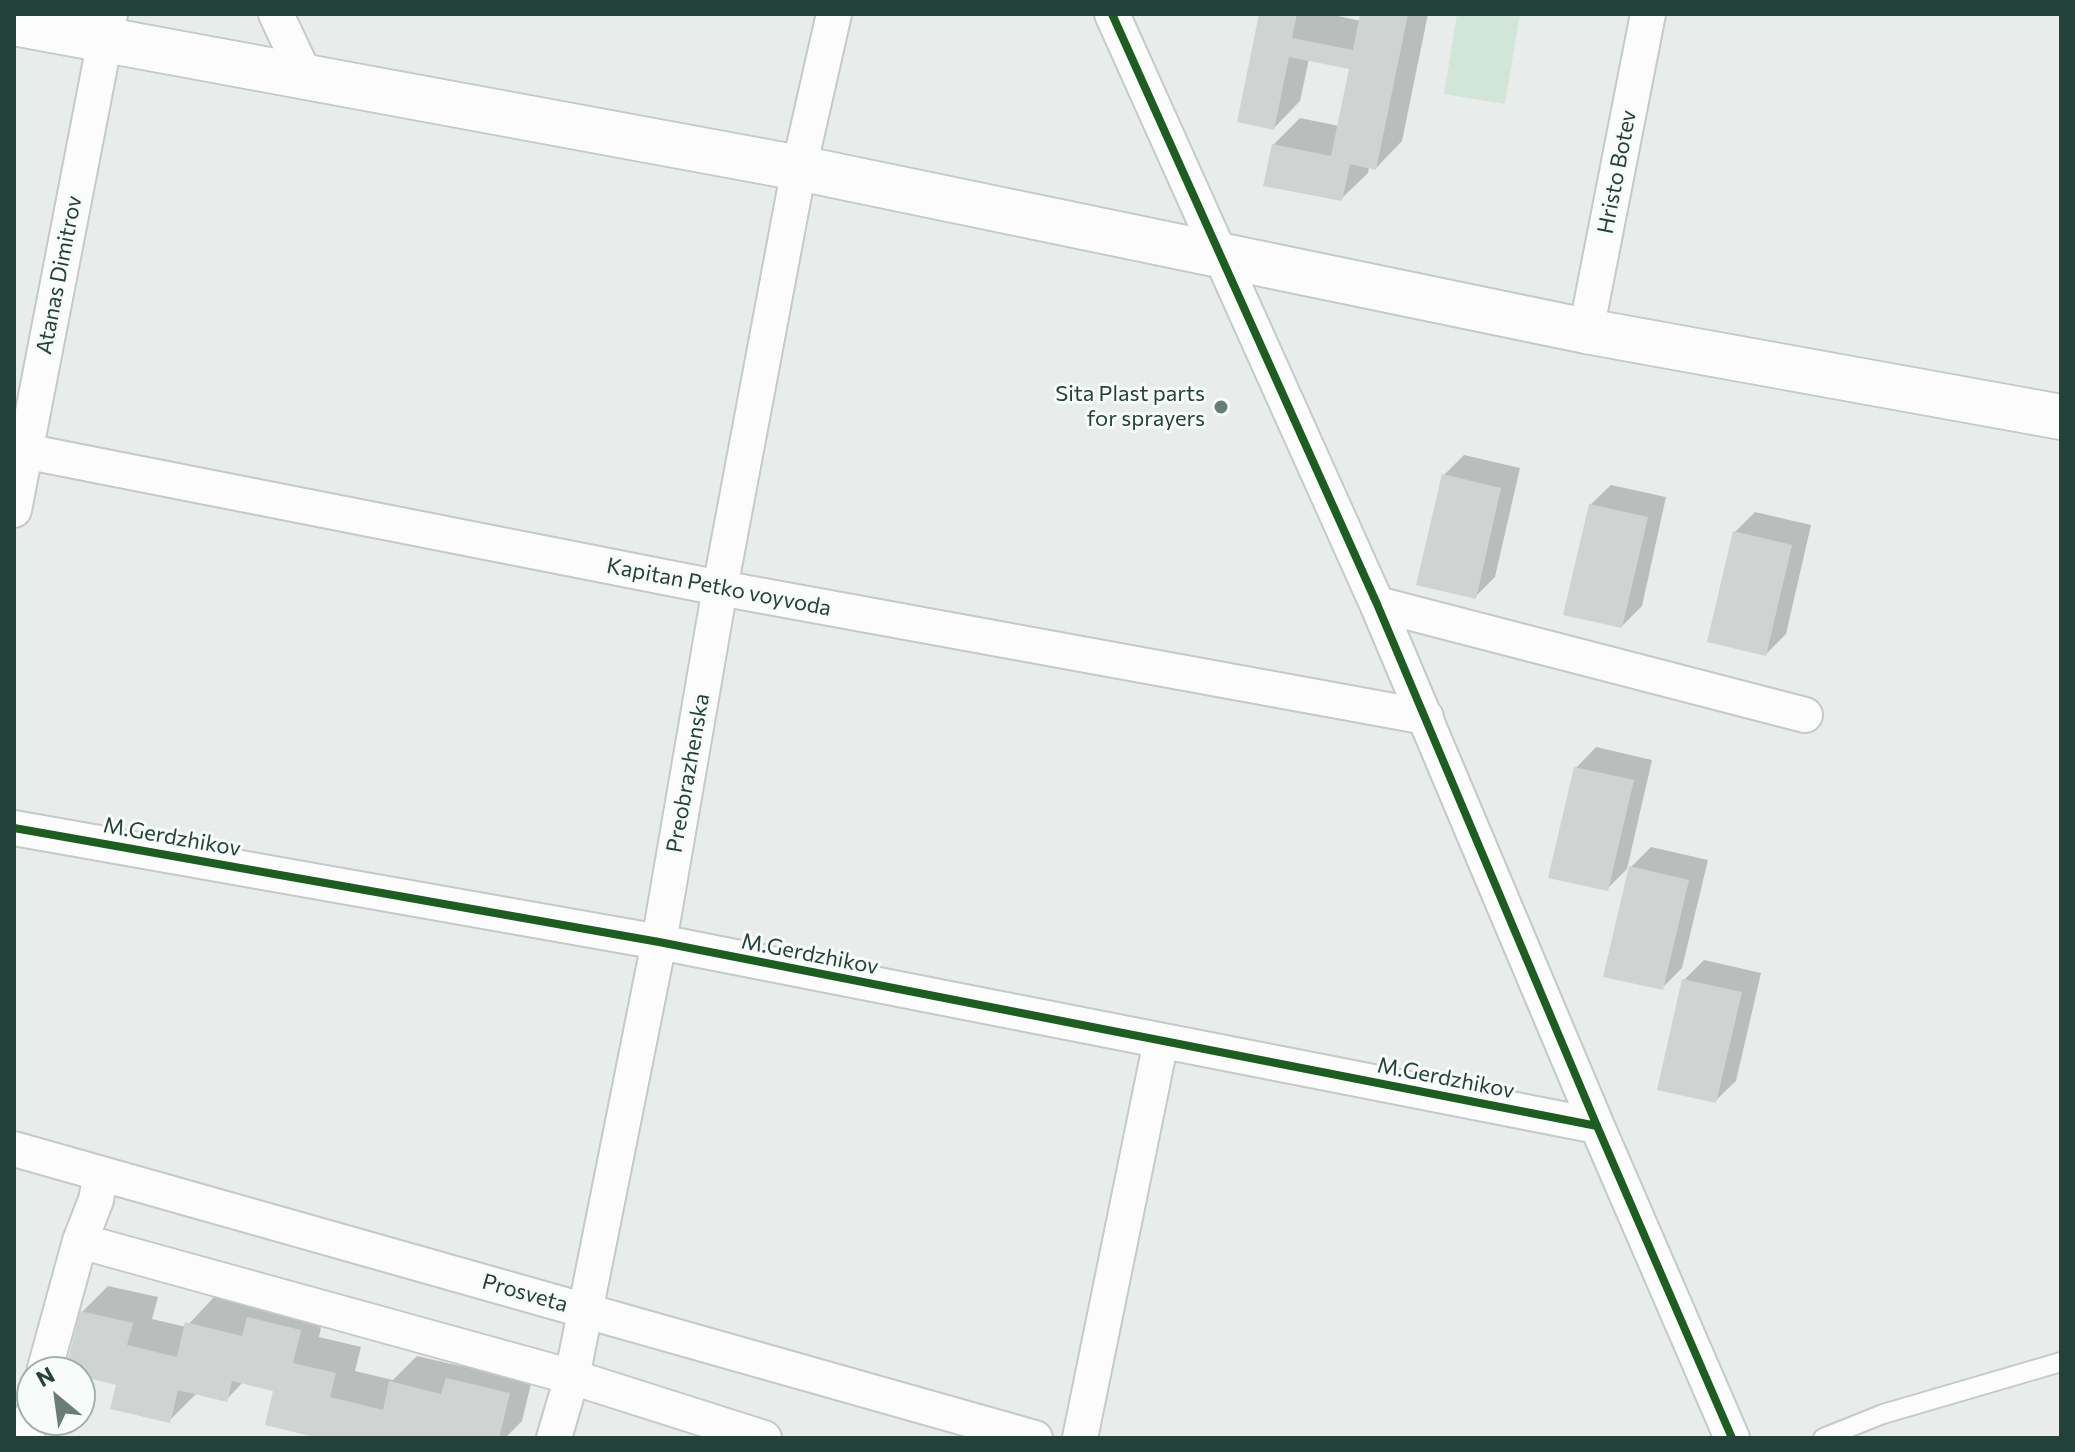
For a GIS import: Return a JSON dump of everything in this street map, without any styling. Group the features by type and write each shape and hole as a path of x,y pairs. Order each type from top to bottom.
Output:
{"main road":[{"path":"14,23 107,27 306,78 799,168 1586,331 2061,417"}],"street":[{"path":"276,14 306,78"},
{"name":"Preobrazhenska","path":"554,1438 572,1377 659,942 720,588 799,168 834,14"},
{"path":"1112,14 1377,604 1732,1438"},
{"name":"Hristo Botev","path":"1586,331 1648,14"},
{"name":"Atanas Dimitrov","path":"14,510 20,450 107,27"},
{"name":"Kapitan Petko voyvoda","path":"20,450 720,588 1426,717"},
{"path":"1377,604 1805,715"},
{"name":"M.Gerdzhikov","path":"14,828 659,942 1597,1126"},
{"path":"1080,1438 1161,1041"},
{"name":"Prosveta","path":"14,1149 1035,1438"},
{"path":"48,1356 80,1241 96,1200 101,1174"},
{"path":"80,1241 572,1377 764,1438"}],"lane":[{"path":"1823,1438 1883,1414 2061,1362"}],"green space":[{"path":"1457,14 1520,14 1505,104 1444,94"}],"building":[{"path":"1259,14 1297,14 1292,38 1353,50 1360,14 1408,14 1376,170 1350,164 1342,201 1263,186 1272,144 1331,156 1349,69 1289,57 1274,130 1237,122"},
{"path":"1442,474 1501,488 1476,599 1416,585"},
{"path":"1589,504 1648,517 1622,628 1563,615"},
{"path":"1733,531 1792,545 1766,656 1707,642"},
{"path":"1574,767 1634,780 1608,891 1548,878"},
{"path":"1629,866 1689,880 1663,990 1603,977"},
{"path":"1682,979 1742,992 1716,1103 1657,1090"},
{"path":"80,1311 133,1323 127,1345 177,1357 185,1322 242,1336 247,1317 301,1330 293,1363 336,1373 330,1397 383,1410 389,1381 441,1394 446,1378 510,1393 499,1438 318,1438 265,1425 273,1391 232,1381 227,1402 178,1390 170,1423 110,1409 116,1385 96,1380 96,1356 69,1356"}],"cycle path":[{"path":"1112,14 1377,604 1732,1438"},
{"path":"14,828 659,942 1597,1126"}],"place":[{"name":"Sita Plast parts for sprayers","path":"1221,407"}]}
